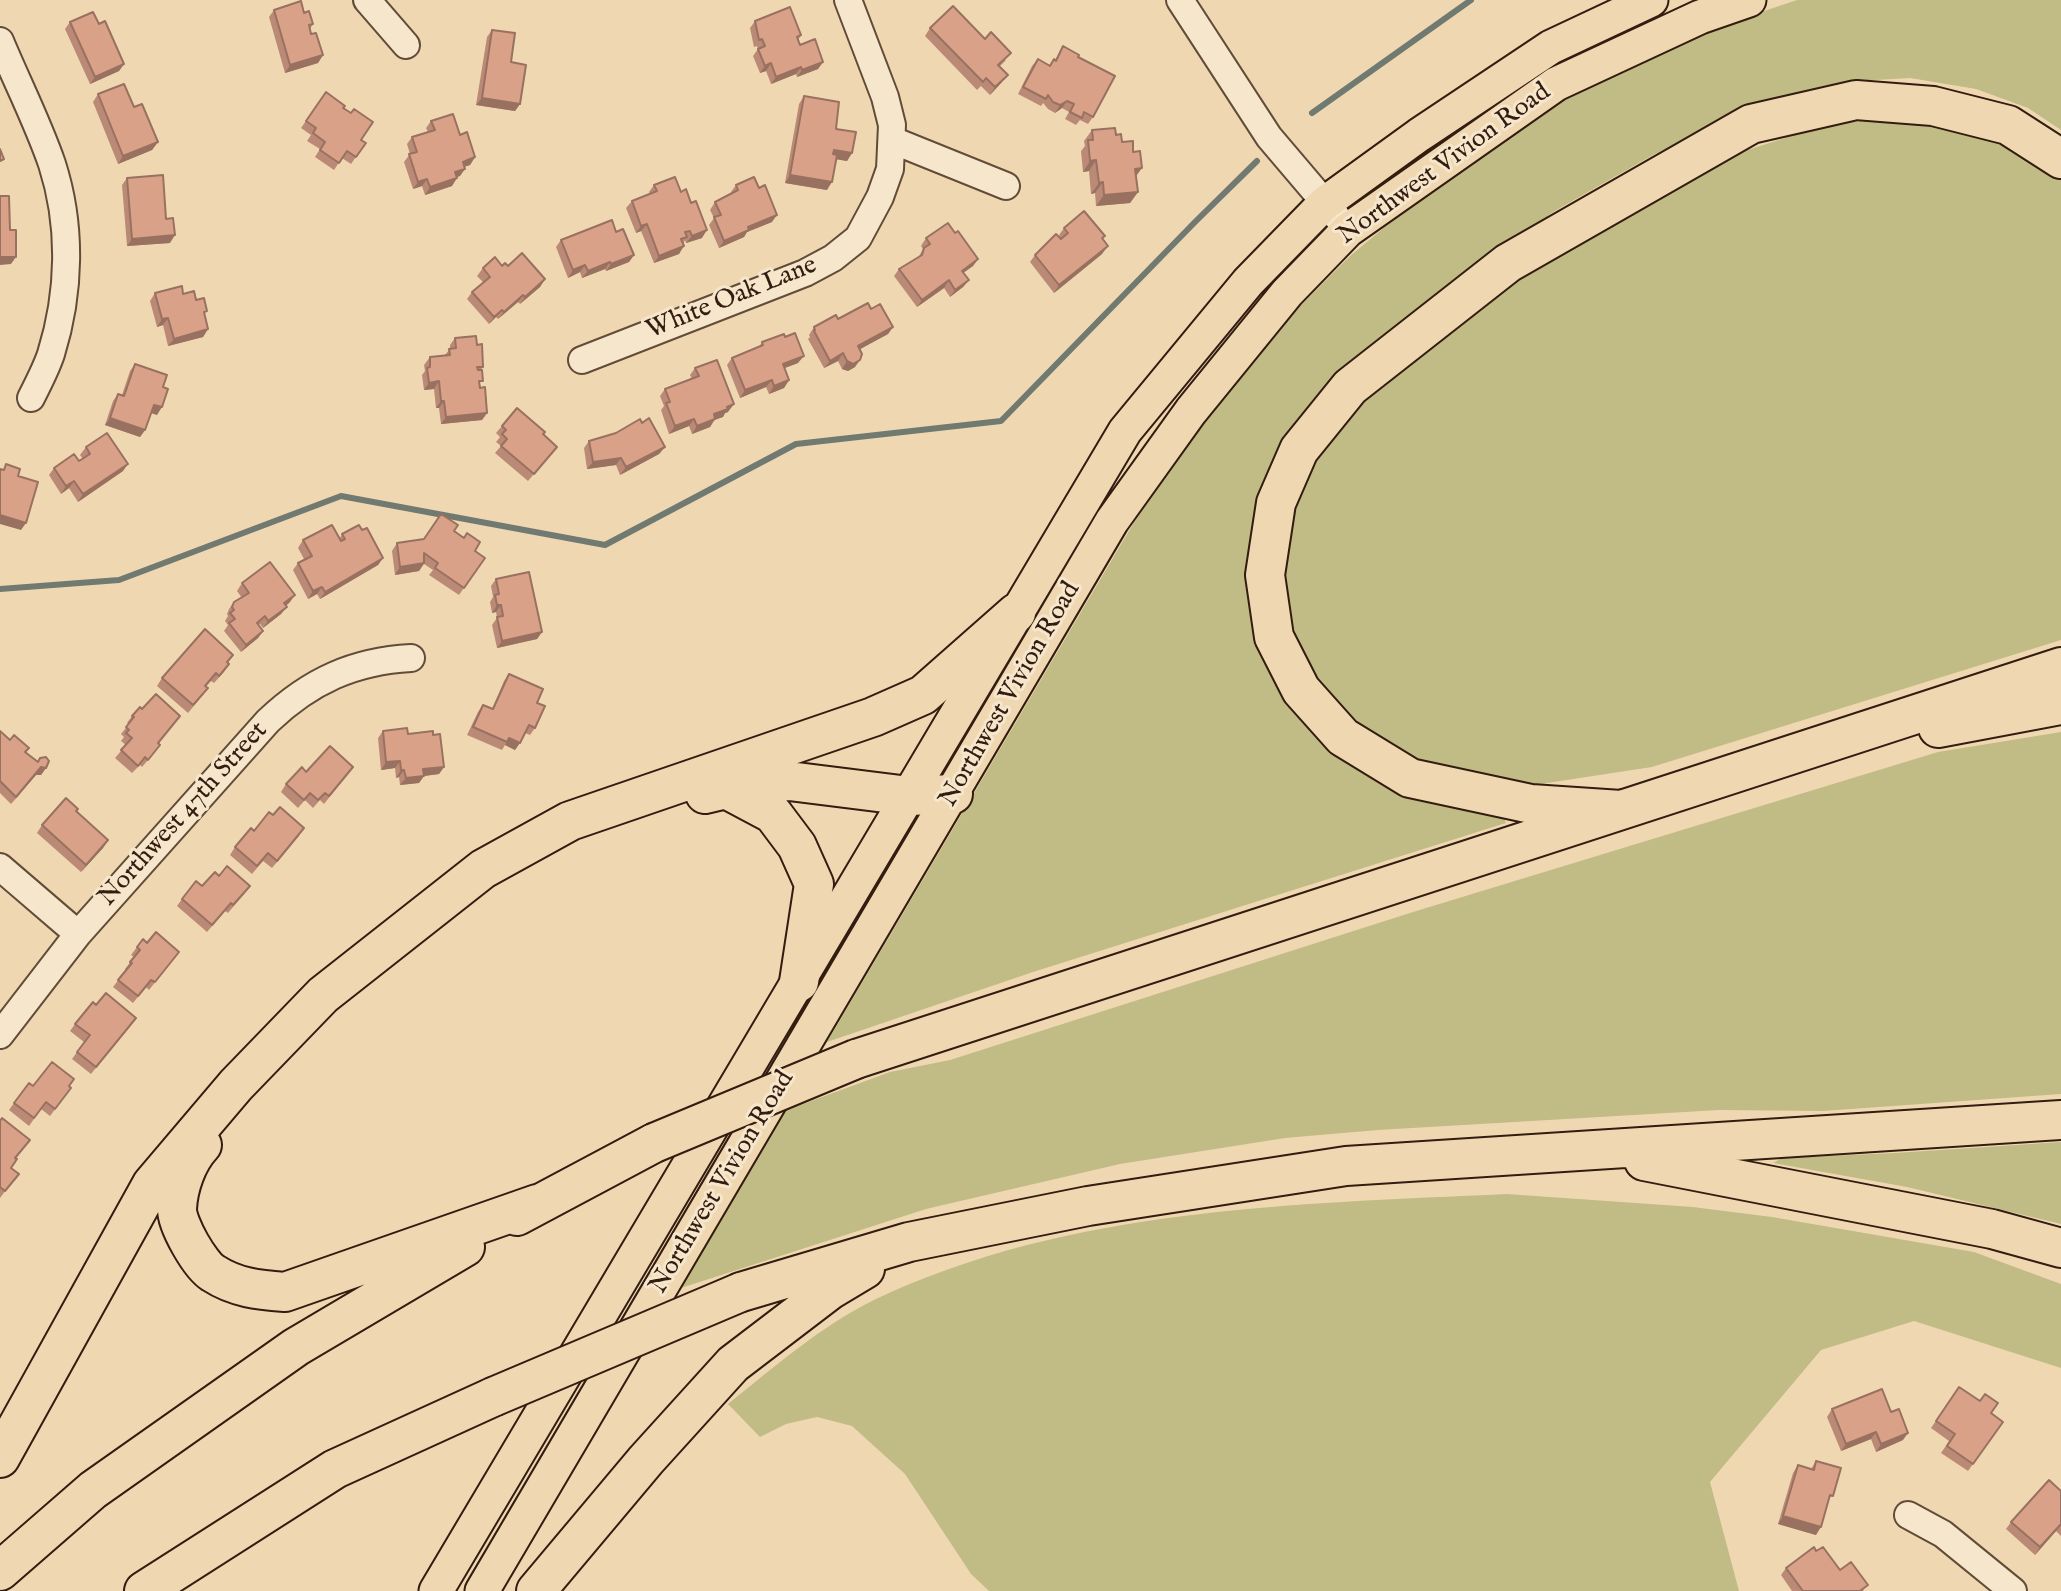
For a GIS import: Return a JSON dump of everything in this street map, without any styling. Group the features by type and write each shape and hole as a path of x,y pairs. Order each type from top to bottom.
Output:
{"highway":[{"path":"1621,810 1531,804 1410,778 1343,737 1301,690 1275,637 1265,575 1276,503 1299,450 1350,387 1508,263 1751,124 1856,100 1933,106 2008,125 2061,159"},
{"path":"0,1458 152,1184 236,1084 323,995 483,869 526,845 570,821 873,717 923,695 1016,613"},
{"path":"0,1571 93,1490 296,1347 537,1204 654,1143 856,1059 2061,667"},
{"path":"1791,754 2061,705"},
{"path":"537,1204 285,1292 244,1288 212,1273 192,1249 177,1211 186,1170 198,1149 280,1058 381,965 474,895 566,843 667,803 726,789 789,781 909,796 953,794"},
{"path":"726,789 773,814 797,846 814,884 800,982"},
{"path":"151,1588 335,1469 493,1397 741,1292 909,1242 1088,1206 1346,1166 2061,1119"},
{"path":"1594,1150 1992,1229 2061,1248"},
{"path":"537,1591 646,1460 733,1364 830,1290 909,1242"}],"main road":[{"name":"Northwest Vivion Road","path":"436,1591 1125,431 1248,282 1325,203 1419,135 1551,47 1651,0"},
{"name":"Northwest Vivion Road","path":"482,1591 1112,522 1191,411 1287,293 1348,230 1556,84 1700,17 1749,0"}],"street":[{"path":"368,0 406,45"},
{"name":"White Oak Lane","path":"582,360 805,273 833,258 858,238 880,197 890,169 892,139 885,97 848,0"},
{"path":"1180,0 1269,137 1348,230"},
{"path":"0,41 52,164 65,229 66,262 59,325 50,356 32,398"},
{"path":"892,139 1006,186"},
{"name":"Northwest 47th Street","path":"0,1035 78,934 288,702 309,687 346,670 385,659 411,658"},
{"path":"0,867 78,934"},
{"path":"1908,1515 1943,1534 2013,1591"}],"shaded area":[{"path":"1797,0 2061,0 2061,130 2028,108 1976,89 1910,78 1841,82 1757,104 1653,155 1553,212 1436,299 1274,471 1284,686 1502,813 1506,823 1033,972 827,1042 1169,463 1277,329 1350,256 1445,177 1546,110 1632,65 1722,25"},
{"path":"1927,113 1992,137 2061,174 2061,640 1652,767 1534,785 1466,779 1413,763 1331,706 1305,664 1287,617 1284,539 1305,470 1339,424 1391,372 1535,264 1722,158 1826,125"},
{"path":"2061,732 2061,1094 1823,1111 1719,1110 1285,1138 1120,1164 926,1209 681,1288 784,1111 890,1072 950,1060 1413,912 1938,752"},
{"path":"2061,1142 2061,1224 1907,1187 1773,1163 1782,1158"},
{"path":"1507,1194 1693,1207 1772,1217 1974,1252 2061,1284 2061,1368 1914,1321 1821,1350 1710,1482 1739,1591 989,1591 971,1574 905,1474 852,1426 817,1417 786,1424 760,1437 728,1404 798,1348 854,1310 948,1269 1025,1246 1104,1228 1265,1207"}],"building":[{"path":"301,1 304,13 309,11 313,24 309,25 311,34 316,33 323,55 290,65 274,10"},
{"path":"953,6 985,39 991,32 1011,53 998,65 1008,75 995,87 986,78 983,82 930,28"},
{"path":"790,7 801,35 797,37 800,45 815,39 823,62 776,77 771,63 765,66 758,49 765,46 762,39 759,40 755,21"},
{"path":"93,12 99,24 105,21 124,64 95,77 70,22"},
{"path":"492,30 515,33 511,62 526,65 520,104 482,98"},
{"path":"1063,46 1115,76 1093,117 1084,112 1082,118 1070,112 1074,104 1067,101 1060,105 1053,102 1048,95 1046,99 1023,87 1038,59 1050,66 1054,59 1056,61"},
{"path":"124,84 134,107 142,104 158,142 123,156 98,94"},
{"path":"326,92 345,106 343,108 351,113 354,109 373,122 361,140 366,143 356,157 347,151 339,163 320,150 325,142 313,133 316,128 306,121"},
{"path":"804,96 839,102 836,129 856,132 852,153 834,150 833,154 837,155 832,182 790,175"},
{"path":"453,114 460,135 467,132 475,157 463,162 465,169 455,172 457,178 430,187 427,179 418,182 409,154 417,152 412,137 435,130 431,121"},
{"path":"1115,128 1116,135 1121,134 1122,142 1133,141 1133,152 1140,151 1142,168 1135,169 1138,192 1104,195 1103,182 1099,183 1096,160 1090,161 1088,140 1093,140 1092,130"},
{"path":"163,175 166,219 173,218 175,235 132,239 127,178"},
{"path":"675,177 681,192 686,189 691,203 696,201 707,230 692,236 690,231 685,232 687,237 681,239 684,246 659,256 647,224 641,226 632,201 657,191 654,185"},
{"path":"754,177 759,188 765,185 777,215 724,241 714,217 721,215 715,202 738,190 736,185"},
{"path":"0,196 9,196 10,230 16,230 16,257 0,257"},
{"path":"1084,211 1105,236 1102,238 1108,246 1059,285 1035,255 1056,234 1061,239 1068,233 1064,228"},
{"path":"612,220 616,232 623,229 634,255 588,271 585,265 573,270 561,240"},
{"path":"948,223 955,233 958,231 978,259 962,271 969,280 955,290 949,280 922,300 899,269 922,255 924,248 930,244 926,238"},
{"path":"522,253 545,279 525,297 523,295 494,317 472,292 490,277 483,268 495,257 502,266 505,263 508,266"},
{"path":"182,286 183,294 194,291 196,300 204,298 208,329 174,339 168,318 162,319 155,293"},
{"path":"868,303 871,309 880,304 893,327 858,346 862,354 860,360 853,364 847,361 843,353 830,361 814,327 836,315 838,319"},
{"path":"795,333 804,356 783,364 789,380 774,386 772,380 745,390 732,358 763,345 762,342"},
{"path":"476,336 477,345 482,344 483,367 477,367 482,370 483,381 479,381 480,388 485,387 487,413 446,417 439,381 429,383 427,368 430,367 430,357 450,355 449,349 456,348 455,338"},
{"path":"717,360 734,404 714,414 715,419 697,426 694,419 675,426 666,403 670,402 665,389 699,376 695,368"},
{"path":"135,364 167,375 163,387 168,389 162,407 154,405 145,430 110,418 118,394 124,396"},
{"path":"517,408 545,432 543,434 557,447 534,474 501,446 507,439 502,434 506,430 502,426"},
{"path":"649,418 665,447 626,467 621,458 593,462 589,441 616,433 640,419 642,423"},
{"path":"107,433 128,464 83,494 74,481 66,486 54,468 74,454 79,461 90,454 86,447"},
{"path":"6,464 20,469 18,476 38,482 26,523 0,515 0,469 4,470"},
{"path":"441,514 458,525 454,531 464,538 467,533 480,542 475,551 485,558 464,588 435,568 438,563 424,553 424,563 400,567 397,543 424,539"},
{"path":"332,525 341,541 345,539 342,534 359,525 362,530 367,528 383,558 325,592 322,587 313,591 298,563 312,556 303,540"},
{"path":"270,562 295,595 284,603 287,607 268,621 265,616 257,623 263,631 246,645 229,623 235,619 230,613 234,610 234,602 249,593 242,583"},
{"path":"529,572 542,632 502,641 497,617 503,616 495,595 499,594 496,579"},
{"path":"205,629 233,655 219,676 216,673 205,686 208,688 193,705 162,678"},
{"path":"509,674 543,689 537,703 545,706 535,728 529,725 520,743 509,738 507,742 473,727 483,705 493,709"},
{"path":"156,694 180,716 148,760 145,757 138,766 121,750 132,738 126,733 129,730 126,727 140,707 142,709"},
{"path":"407,728 408,734 433,731 433,735 440,734 444,767 423,769 424,776 406,778 400,761 386,762 383,731"},
{"path":"0,731 10,740 14,735 29,748 25,752 38,762 40,758 46,757 49,761 46,768 41,767 16,797 0,781"},
{"path":"330,746 353,767 329,796 325,793 318,800 310,793 304,800 286,784 302,767 306,772"},
{"path":"66,798 78,809 76,811 108,840 86,865 42,825"},
{"path":"280,807 304,828 277,861 268,853 257,866 235,847 251,828 254,831 269,812 273,815"},
{"path":"227,866 250,886 212,925 182,899 196,881 202,886 215,872 219,876"},
{"path":"156,932 179,952 155,982 151,980 138,996 118,980 140,950 137,947 143,939 147,943"},
{"path":"106,993 136,1018 96,1067 77,1052 90,1035 75,1024 93,1002 96,1005"},
{"path":"52,1062 74,1079 69,1086 71,1088 55,1109 46,1102 34,1118 14,1103 29,1083 33,1086"},
{"path":"2,1118 30,1140 15,1158 17,1159 11,1168 19,1174 5,1191 0,1187"},
{"path":"1959,1387 1980,1401 1985,1394 1998,1403 1991,1413 2003,1422 1973,1464 1947,1446 1955,1434 1936,1421"},
{"path":"1882,1389 1891,1412 1899,1409 1908,1433 1881,1444 1876,1432 1846,1444 1832,1409"},
{"path":"1816,1461 1841,1468 1821,1527 1783,1516 1798,1465 1814,1470"},
{"path":"2049,1480 2061,1491 2061,1524 2040,1547 2011,1522"},
{"path":"1814,1547 1816,1551 1823,1547 1840,1570 1851,1562 1868,1585 1860,1591 1803,1591 1786,1568"}],"waterway":[{"path":"1312,113 1471,0"},
{"path":"0,589 119,580 341,496 605,545 796,444 1001,421 1257,161"}]}
